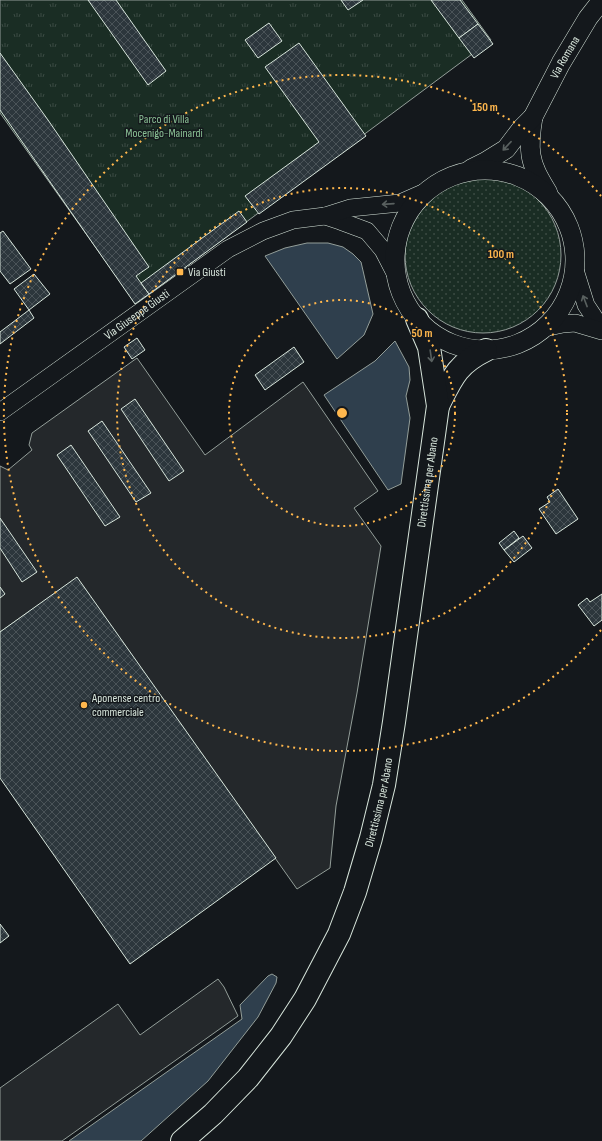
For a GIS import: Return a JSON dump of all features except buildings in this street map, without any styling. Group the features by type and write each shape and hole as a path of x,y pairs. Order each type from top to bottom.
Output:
{"highway":[{"name":"Direttissima per Abano","path":"182,1141 213,1114 248,1078 281,1036 305,999 322,967 339,934 356,892 371,838 385,778 397,706 438,406 429,347 417,319"},
{"name":"Direttissima per Abano","path":"438,406 451,380 464,364 474,356 486,350"}],"main road":[{"name":"Via Romana","path":"466,171 485,162 506,149 522,128 533,117 561,63 588,18 602,0"},
{"name":"Via Romana","path":"533,117 531,156 538,176 551,198"},
{"path":"497,170 526,179 551,198 566,219 574,244 575,270 570,292 559,312 544,328 517,344 486,350 460,347 437,336 417,319 402,298 396,275 395,245 405,216 425,192 437,183 466,171 497,170"}],"street":[{"name":"Via Giuseppe Giusti","path":"0,412 228,249 263,231 293,220 324,216 350,208 400,203 425,192"},
{"name":"Via Giuseppe Giusti","path":"324,216 366,231 383,250 396,275"},
{"path":"575,270 586,305 602,330"},
{"path":"544,328 575,323 602,330"}],"green space":[{"name":"Parco di Villa Mocenigo-Mainardi","path":"0,0 462,0 491,40 136,304 0,113"},
{"path":"483,177 513,183 526,190 538,200 548,212 555,225 561,255 555,285 548,298 538,310 526,320 513,327 483,333 453,327 440,320 428,310 418,298 411,285 405,255 411,225 418,212 428,200 440,190 453,183"}],"shaded area":[{"path":"137,358 205,455 303,382 378,491 354,508 381,546 357,693 336,806 330,868 297,889 77,578 0,632 0,466 8,470 32,450 29,445 32,433"},
{"path":"218,979 224,987 238,1016 62,1141 0,1141 0,1088 118,1004 140,1035"}],"water":[{"path":"307,243 328,243 343,247 361,262 373,314 364,335 337,359 265,256 285,248"},
{"path":"395,341 409,367 410,380 406,396 410,418 401,484 388,490 324,395 375,361"},
{"path":"272,974 277,977 276,983 258,1017 208,1081 141,1141 69,1141 242,1019 240,1005 268,976"}],"place":[{"name":"Via Giusti","path":"180,272"},
{"name":"Aponense centro commerciale","path":"84,705"}]}
